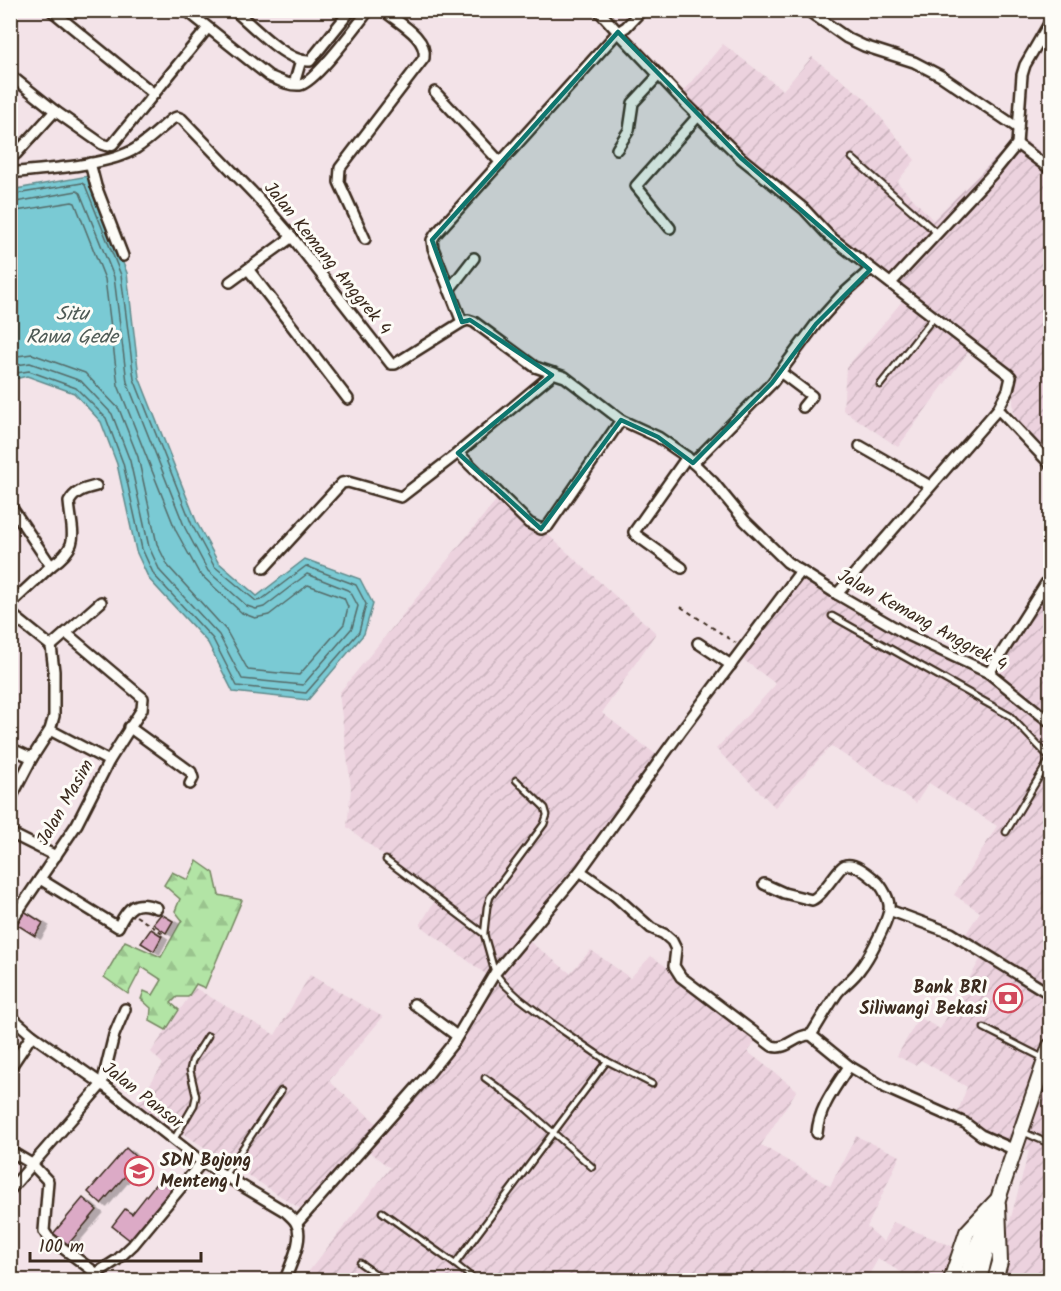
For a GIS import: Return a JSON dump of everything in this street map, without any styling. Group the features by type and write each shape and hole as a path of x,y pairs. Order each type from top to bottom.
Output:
{"main road":[{"path":"966,1281 979,1257 1048,1052"},
{"path":"951,1281 968,1232 998,1199"},
{"path":"995,1281 1000,1262 998,1199"},
{"path":"979,1257 979,1281"}],"street":[{"path":"51,10 154,94"},
{"path":"186,10 207,29 269,76 282,82 300,85 315,76 369,10"},
{"path":"234,10 291,57 310,61 351,10"},
{"path":"365,239 339,182 340,168 424,58 426,52 418,39 383,10"},
{"path":"598,10 658,76 741,158 804,209 829,236 870,270 891,283 1011,377 1008,390 998,409 837,594"},
{"path":"462,322 433,248 432,240 618,32 642,10"},
{"path":"807,10 847,38 914,62 941,76 1018,128"},
{"path":"891,283 995,171 1017,144 1022,75 1025,65 1050,22"},
{"path":"10,75 55,111 108,146 114,144 207,29"},
{"path":"294,84 301,60"},
{"path":"617,149 629,130 633,103 658,76"},
{"path":"435,92 501,163"},
{"path":"13,156 55,111"},
{"path":"670,228 636,186 699,115"},
{"name":"Jalan Kemang Anggrek 4","path":"10,173 90,163 123,155 136,149 172,119 177,117 182,119 292,237 391,364 395,364 462,322 468,320 474,322 535,367 565,377 621,420 658,437 690,460 787,562 906,634 989,673 1050,722"},
{"path":"1017,144 1050,170"},
{"path":"90,163 96,186 123,256"},
{"path":"230,282 292,237"},
{"path":"449,290 474,258"},
{"path":"248,269 348,399"},
{"path":"682,568 636,535 634,531 690,460 732,426 780,372 816,324 842,295 870,270"},
{"path":"780,372 812,396 803,407"},
{"path":"264,568 342,483 348,482 399,497 458,453 554,374"},
{"path":"998,409 1050,464"},
{"path":"458,453 529,524 541,529 548,526 621,420"},
{"path":"860,446 930,486"},
{"path":"10,604 65,556 71,548 69,502 75,493 96,486"},
{"path":"13,508 51,566"},
{"path":"285,1281 298,1240 297,1223 426,1077 457,1036 495,973 580,871 629,801 801,571"},
{"path":"989,673 1050,577"},
{"path":"51,646 101,602"},
{"path":"10,613 51,646 54,671 54,707 50,730 10,800"},
{"name":"Jalan Masim","path":"10,922 77,824 109,761 142,709 143,698 66,633"},
{"path":"698,643 731,665"},
{"path":"129,727 191,772 193,778 190,784"},
{"path":"50,730 109,761"},
{"path":"10,748 32,758"},
{"path":"10,833 56,856"},
{"path":"764,884 784,893 812,900 820,896 842,867 848,864 855,866 881,885 889,910 873,948 861,968 841,989 811,1035"},
{"path":"580,871 614,895 651,928 672,941 676,949 674,966 681,977 772,1046 783,1047 804,1035 811,1035 849,1066 886,1088 965,1123 981,1135 1015,1150"},
{"path":"40,879 118,927 124,915 141,903 158,908"},
{"path":"889,910 951,933 1050,994"},
{"path":"414,1004 457,1036"},
{"path":"10,1190 102,1084 114,1035 125,1009"},
{"name":"Jalan Pansor","path":"10,1016 32,1035 102,1084 172,1142 286,1212 297,1223"},
{"path":"10,1068 32,1035"},
{"path":"817,1133 825,1103 849,1066"},
{"path":"10,1151 32,1164 48,1180 44,1231 48,1237 96,1273"},
{"path":"86,1281 117,1260 133,1245 202,1162"}],"lane":[{"path":"852,158 937,233"},
{"path":"880,385 934,317"},
{"path":"832,616 1010,716 1050,758 1006,832"},
{"path":"516,780 545,808 547,815 544,824 490,897 484,934 495,973 519,998 607,1061 652,1084"},
{"path":"386,860 484,934"},
{"path":"984,1028 1048,1052"},
{"path":"172,1142 194,1105 196,1096 189,1070 208,1036"},
{"path":"455,1264 607,1061"},
{"path":"486,1078 521,1104 592,1167"},
{"path":"224,1176 281,1090"},
{"path":"1021,1131 1050,1144"},
{"path":"382,1212 475,1281"},
{"path":"360,1263 384,1281"}],"path":[{"path":"681,607 743,648"},
{"path":"129,911 164,934"}],"highlighted area":[{"path":"618,32 741,158 870,270 816,324 772,383 693,463 658,437 621,420 541,529 458,453 552,375 470,320 462,322 432,240"}],"shaded area":[{"path":"723,44 783,90 812,57 866,99 915,160 897,182 933,220 1019,135 1050,160 1050,464 1014,424 1012,374 971,348 898,447 843,410 846,368 904,299 742,163 680,95"},
{"path":"502,493 656,633 602,713 667,763 529,941 570,973 591,950 630,978 651,956 761,1034 748,1052 797,1090 761,1145 830,1186 856,1136 900,1156 867,1227 884,1242 893,1222 998,1265 1029,1151 956,1117 967,1087 921,1060 915,1065 897,1056 919,1017 940,1029 984,953 963,938 980,912 954,895 997,826 929,783 916,803 831,746 775,807 716,749 776,684 740,657 798,571 885,629 989,681 1050,578 1050,1280 915,1280 878,1259 866,1280 302,1280 390,1168 363,1147 304,1211 137,1104 163,1064 151,1052 195,988 275,1035 310,975 383,1017 329,1081 381,1127 453,1047 495,981 420,925 437,897 347,827 351,788 339,693"}],"green space":[{"path":"197,861 214,873 219,895 242,900 205,988 196,984 188,997 177,997 171,1003 179,1010 166,1030 150,1021 151,1008 141,999 144,991 153,995 162,980 142,967 128,994 104,977 125,941 161,957 182,920 175,911 180,899 164,885 172,872 188,880"}],"water":[{"name":"Situ Rawa Gede","path":"88,176 127,273 139,377 197,523 218,562 257,596 305,559 360,579 373,604 364,634 308,700 233,692 208,643 149,579 136,551 117,464 101,422 74,393 27,376 11,380 11,190"}],"building":[{"path":"24,911 43,923 35,936 16,924"},
{"path":"161,914 173,921 166,933 153,924"},
{"path":"151,929 162,936 154,951 141,943"},
{"path":"126,1148 139,1160 101,1204 88,1192"},
{"path":"161,1177 176,1189 131,1241 112,1226 125,1209 132,1214"},
{"path":"83,1198 97,1210 66,1247 52,1235"}],"place":[{"name":"Bank BRI Siliwangi Bekasi","path":"1008,998"},
{"name":"SDN Bojong Menteng I","path":"139,1171"}]}
